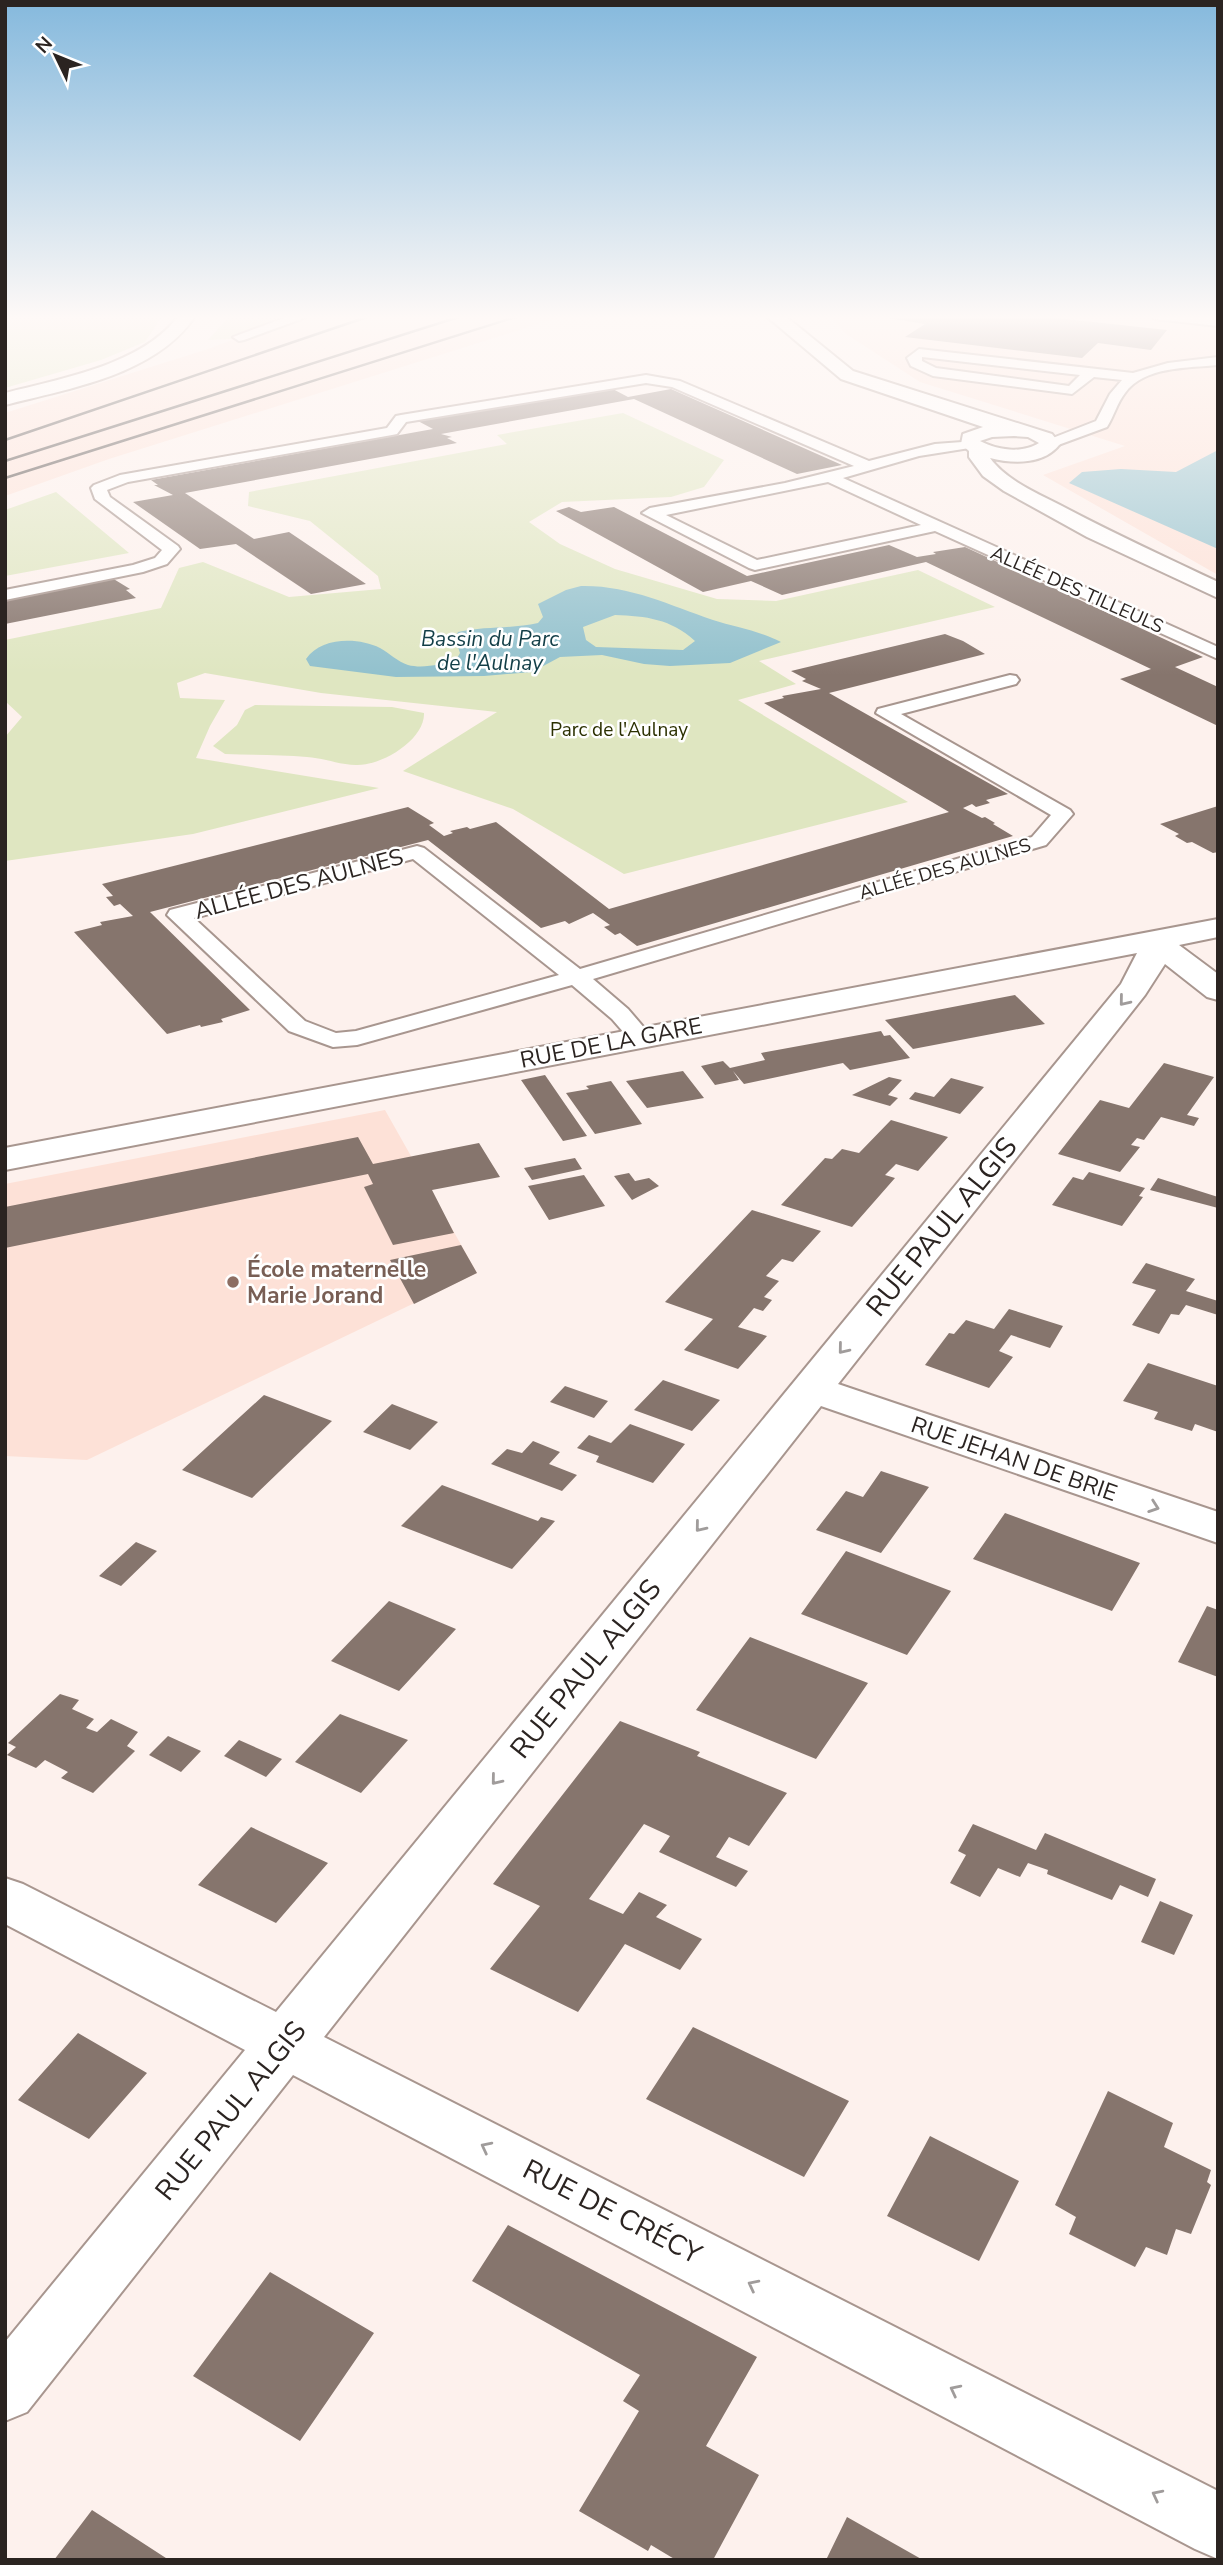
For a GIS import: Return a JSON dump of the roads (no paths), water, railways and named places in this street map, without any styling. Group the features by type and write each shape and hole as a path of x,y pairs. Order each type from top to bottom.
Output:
{"street":[{"path":"963,435 973,444 989,472 1011,487 1095,532 1218,591"},
{"path":"973,444 985,435"},
{"path":"973,444 1004,454 1030,453 1048,448 1050,444 1046,438 1032,435"},
{"path":"1004,480 1030,453"},
{"name":"RUE DE LA GARE","path":"5,1159 1218,928"},
{"path":"1155,941 1218,990"},
{"name":"RUE PAUL ALGIS","path":"5,2390 1134,988 1151,960 1155,941"},
{"name":"RUE JEHAN DE BRIE","path":"811,1389 1218,1528"},
{"name":"RUE DE CRÉCY","path":"5,1899 1218,2526"}],"lane":[{"path":"5,595 137,569 161,561 172,549 103,499 99,488 125,478 371,435"},
{"path":"794,435 867,466"},
{"path":"1050,444 1074,435"},
{"path":"937,526 755,565 650,513 829,477 909,456 923,449 973,444"},
{"name":"ALLÉE DES TILLEULS","path":"829,477 1218,654"},
{"name":"ALLÉE DES AULNES","path":"640,1037 620,1014 576,977 417,852 178,915 297,1026 333,1040 357,1038 576,977 1039,841 1063,814 885,713 1010,680"}],"water":[{"path":"1218,450 1218,549 1069,483 1082,472 1121,469 1176,472"},
{"name":"Bassin du Parc de l'Aulnay","path":"581,586 632,592 781,642 730,663 670,666 644,664 602,655 560,657 532,672 484,676 396,677 310,666 306,659 321,646 351,641 371,644 408,665 426,666 451,662 456,660 460,653 455,638 458,632 538,623 543,617 538,604 566,590","holes":["615,615 667,623 695,641 683,650 596,647 586,640 583,627"]}],"railway":[{"path":"5,440 21,435"},
{"path":"5,461 88,435"},
{"path":"5,478 142,435"}],"place":[{"name":"École maternelle Marie Jorand","path":"233,1282"}],"park label":[{"name":"Parc de l'Aulnay","path":"619,730"}]}
